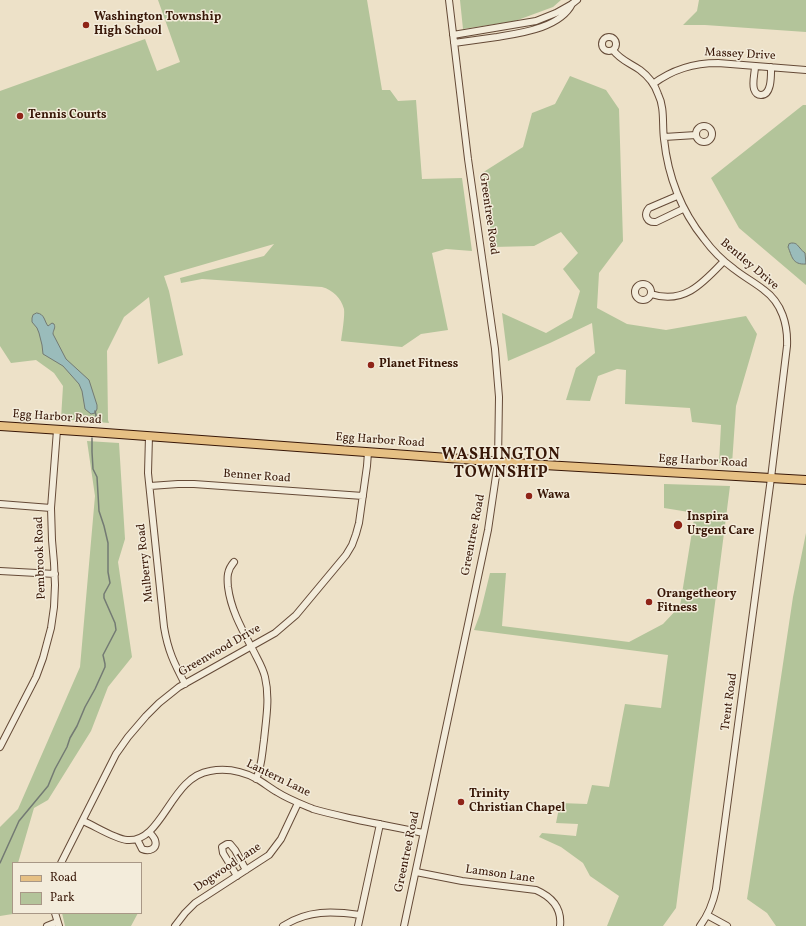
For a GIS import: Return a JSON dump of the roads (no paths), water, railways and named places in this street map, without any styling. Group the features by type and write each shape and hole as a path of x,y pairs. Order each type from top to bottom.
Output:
{"main road":[{"name":"Egg Harbor Road","path":"0,426 544,466 806,480"}],"street":[{"name":"Greentree Road","path":"404,926 488,530 498,462 499,397 495,349 468,159 449,0"},
{"path":"453,35 536,21 550,16 574,2"},
{"path":"454,44 537,29 562,16 570,9 574,2"},
{"name":"Bentley Drive","path":"613,50 620,58 644,74 653,84 659,95 662,102 664,138 668,167 677,196 697,231 724,261 769,294 779,307 786,323 787,346 771,478"},
{"name":"Massey Drive","path":"653,84 667,74 697,64 718,63 806,70"},
{"path":"755,66 754,90 760,95 768,91 770,85 771,67"},
{"path":"664,138 696,134"},
{"path":"677,196 649,208 646,215 647,218 653,223 684,209"},
{"path":"651,294 669,297 689,292 705,281 724,261"},
{"name":"Pembrook Road","path":"0,747 2,740 36,677 49,638 54,607 55,585 51,508 57,430"},
{"name":"Mulberry Road","path":"149,436 148,468 164,627 171,655 185,684"},
{"name":"Greenwood Drive","path":"62,862 111,764 128,737 152,709 172,692 279,630 296,615 346,555 354,540 358,528 368,452"},
{"name":"Trent Road","path":"700,926 708,915 716,889 771,478"},
{"name":"Benner Road","path":"150,486 194,484 363,496"},
{"path":"0,504 51,508"},
{"path":"234,562 228,571 230,599 236,618 265,676 268,694 261,763 256,779"},
{"path":"0,571 55,574"},
{"name":"Lantern Lane","path":"137,839 149,832 189,780 198,774 217,770 234,770 249,775 276,792 298,803 327,813 423,833"},
{"name":"Dogwood Lane","path":"175,926 181,917 201,899 269,855 283,835 298,803"},
{"path":"83,821 120,839 137,839 142,849 147,850 152,849 156,842 149,832"},
{"path":"358,926 380,824"},
{"path":"236,876 223,853 222,847 224,845 227,844 232,846 246,870"},
{"name":"Lamson Lane","path":"416,872 462,881 536,890 544,894 555,904 559,911 560,926"},
{"path":"283,926 302,917 316,913 334,912 360,915"},
{"path":"47,926 58,924 55,914"},
{"path":"708,915 727,926"}],"water":[{"path":"789,244 797,244 805,253 806,264 798,263 793,259 788,247"},
{"path":"37,313 43,316 48,326 52,323 54,324 55,327 53,334 66,359 89,380 97,405 95,413 91,414 85,409 82,391 79,384 63,366 43,354 39,333 32,322 33,315"}],"waterway":[{"path":"95,411 95,423"},
{"path":"0,863 19,821 48,786 105,667 103,655 116,630 115,623 104,598 104,594 110,583 108,572 108,543 99,511 97,477 93,469 92,438"}],"place":[{"name":"Washington Township High School","path":"86,25"},
{"name":"Tennis Courts","path":"20,116"},
{"name":"Planet Fitness","path":"371,365"},
{"name":"Wawa","path":"529,496"},
{"name":"Inspira Urgent Care","path":"678,525"},
{"name":"Orangetheory Fitness","path":"649,602"},
{"name":"Trinity Christian Chapel","path":"461,802"}],"district":[{"name":"WASHINGTON TOWNSHIP","path":"501,465"}]}
